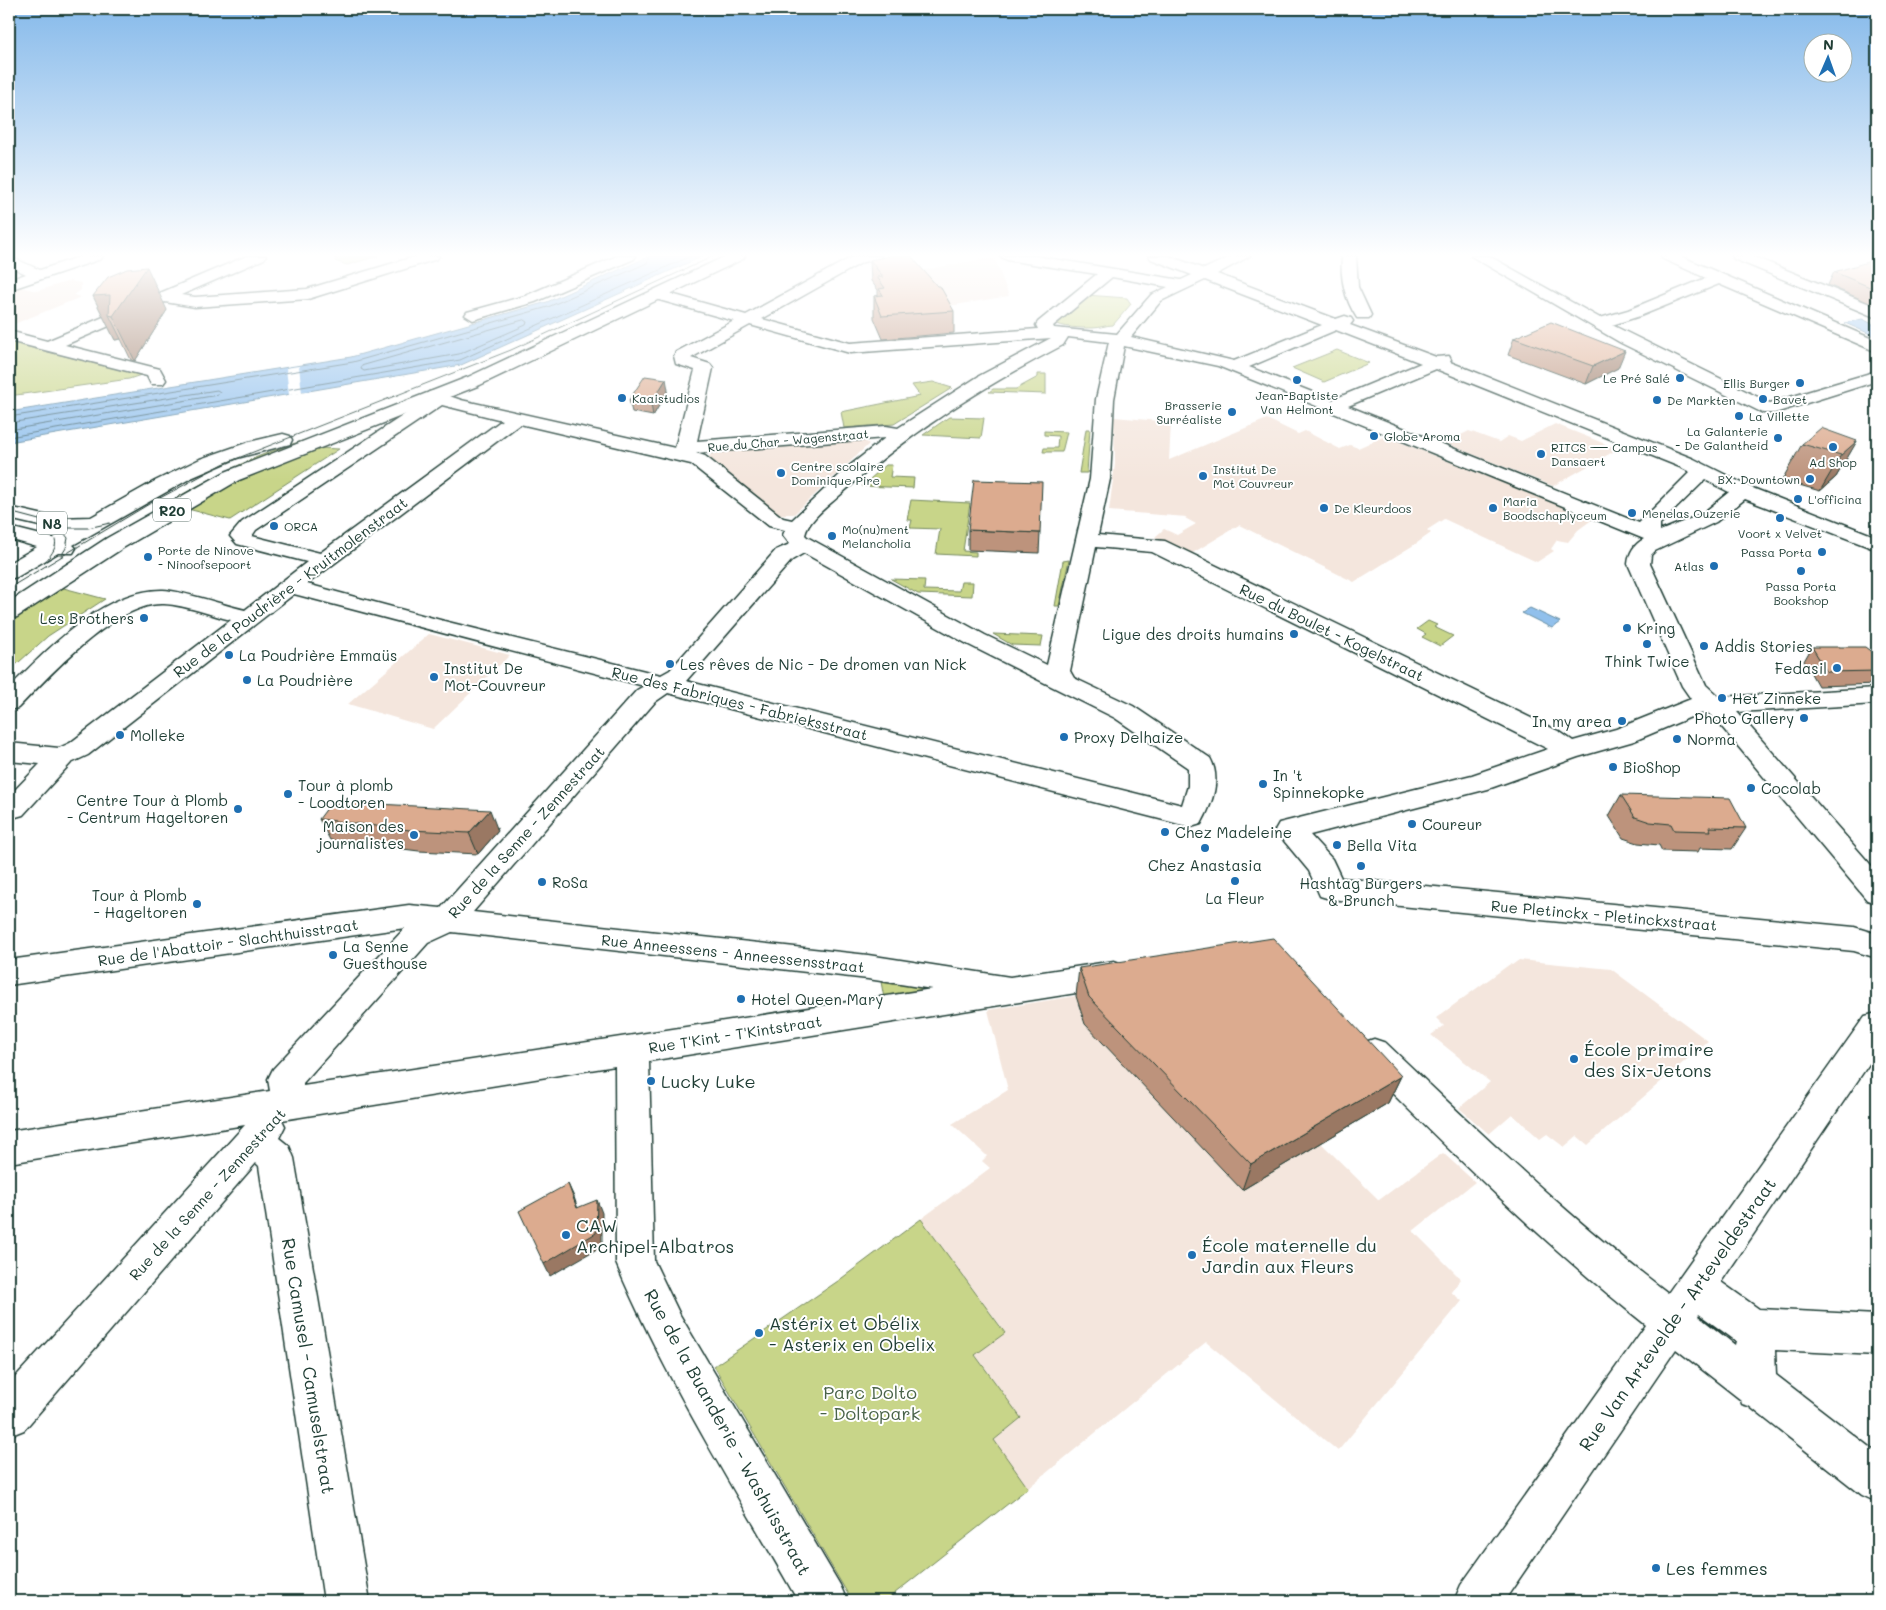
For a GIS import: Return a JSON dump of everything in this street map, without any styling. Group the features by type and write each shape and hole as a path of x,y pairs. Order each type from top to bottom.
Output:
{"street":[{"path":"49,346 84,331"},
{"name":"R20","path":"9,612 115,543 232,476 346,430 438,397 579,331"},
{"path":"682,451 704,368 681,358 726,331"},
{"path":"790,331 854,349 1056,332 1120,340 1236,366 1330,407 1657,536"},
{"path":"1065,684 1058,671 1100,479 1105,399 1116,345 1128,331"},
{"path":"1236,366 1321,331"},
{"path":"1357,331 1436,354 1703,471 1743,491 1877,544"},
{"path":"1611,331 1681,368 1769,409 1877,376"},
{"path":"1840,331 1877,347"},
{"name":"Rue de la Senne - Zennestraat","path":"9,1415 289,1104 284,1080 418,935 446,922 535,824 646,696 679,674 800,536 835,488 899,434 980,381 1057,342 1056,332"},
{"path":"9,336 154,373 157,380"},
{"path":"1330,407 1436,354"},
{"path":"324,560 244,540 241,536 244,531 438,397 456,404 682,451 698,460 776,522 977,640 1065,684"},
{"name":"Rue de la Poudrière - Kruitmolenstraat","path":"11,808 62,757 79,749 324,560 517,417"},
{"name":"R20","path":"9,572 88,524 205,462 265,444 346,430"},
{"name":"Rue du Char - Wagenstraat","path":"682,451 886,432 899,434"},
{"path":"1657,536 1648,528 1650,522 1703,471"},
{"path":"1743,491 1709,518 1657,536 1640,554 1639,564 1699,694 1725,714 1877,892"},
{"name":"N8","path":"9,513 44,522 88,524 116,530 115,543 80,551 9,533"},
{"name":"Rue du Boulet - Kogelstraat","path":"1088,540 1157,546 1551,738 1569,750"},
{"name":"Rue des Fabriques - Fabrieksstraat","path":"290,586 665,684 1191,816 1204,775 1200,763 1124,712 1065,684"},
{"path":"9,702 70,643 138,599 154,595 249,618"},
{"path":"1569,750 1625,735 1694,706 1877,696"},
{"name":"Rue Pletinckx - Pletinckxstraat","path":"1569,750 1478,783 1289,830 1322,866 1330,888 1854,939 1877,946"},
{"path":"9,752 62,757"},
{"name":"Rue de l'Abattoir - Slachthuisstraat","path":"9,972 409,916 446,922"},
{"name":"Rue Anneessens - Anneessensstraat","path":"446,922 868,967 962,979 1019,990"},
{"name":"Rue T'Kint - T'Kintstraat","path":"9,1147 1142,970"},
{"name":"Rue Van Artevelde - Arteveldestraat","path":"1477,1601 1877,1026"},
{"path":"1354,1034 1472,1149 1602,1265 1758,1389 1877,1480"},
{"name":"Rue de la Buanderie - Washuisstraat","path":"632,1051 635,1262 666,1329 824,1601"},
{"name":"Rue Camusel - Camuselstraat","path":"255,1140 276,1158 347,1601"},
{"path":"1696,1288 1756,1329 1877,1336"},
{"path":"1756,1329 1754,1364 1758,1389"}],"shaded area":[{"path":"1114,417 1171,422 1169,460 1267,419 1298,434 1305,431 1340,449 1350,445 1358,448 1385,436 1593,519 1578,530 1568,542 1557,540 1551,549 1554,551 1537,562 1444,519 1427,530 1431,533 1417,543 1354,582 1239,525 1191,554 1155,537 1164,529 1177,535 1196,524 1185,518 1187,517 1109,511 1115,464"},
{"name":"RITCS — Campus Dansaert","path":"1555,424 1618,449 1553,486 1445,443 1469,431 1499,442 1508,436 1521,441"},
{"name":"Centre scolaire Dominique Pire","path":"864,440 869,444 794,514 778,514 707,459 712,453"},
{"name":"Institut De Mot-Couvreur","path":"429,634 510,655 433,729 348,704"},
{"name":"École primaire des Six-Jetons","path":"1519,960 1611,969 1708,1041 1588,1145 1577,1136 1564,1147 1547,1134 1540,1139 1512,1114 1489,1134 1459,1108 1490,1082 1431,1035 1444,1026 1436,1018 1510,964 1512,965"},
{"name":"École maternelle du Jardin aux Fleurs","path":"1076,996 1085,1024 1321,1143 1379,1200 1443,1153 1475,1182 1413,1231 1461,1279 1451,1292 1462,1301 1338,1451 1206,1342 1028,1488 993,1440 1021,1418 975,1354 1005,1332 921,1219 990,1168 982,1161 987,1156 952,1124 1008,1090 988,1010"}],"green space":[{"path":"9,342 141,375 129,379 9,396"},
{"path":"1337,350 1369,363 1324,382 1292,368"},
{"path":"1038,374 1046,374 1046,394 989,392 993,389 1016,389 1038,377"},
{"path":"933,382 952,388 894,424 844,428 841,412 920,396 912,385"},
{"path":"949,417 984,418 981,438 923,435"},
{"path":"1086,429 1090,429 1087,473 1079,473"},
{"path":"1044,431 1067,432 1062,452 1043,452 1044,448 1057,448 1058,436 1044,435"},
{"path":"327,435 168,506 164,505 243,463 305,440"},
{"path":"320,448 339,449 230,520 184,508 242,477"},
{"path":"886,465 892,465 890,477 914,478 913,488 862,486"},
{"path":"911,500 970,503 963,551 976,552 976,556 936,554 940,529 910,528 912,520 907,520"},
{"path":"1069,560 1059,606 1055,606 1063,561"},
{"path":"891,579 925,580 924,590 959,591 961,582 973,582 972,596 918,594"},
{"path":"56,586 105,599 48,636 9,671 9,619"},
{"path":"1428,621 1437,625 1434,627 1453,636 1440,646 1422,637 1426,634 1417,629"},
{"path":"993,634 1043,636 1041,646 1012,645"},
{"path":"880,976 961,986 885,1004"},
{"name":"Parc Dolto - Doltopark","path":"921,1219 1005,1333 975,1355 1021,1418 994,1440 1028,1488 885,1601 852,1601 714,1366 838,1281"}],"water":[{"path":"443,331 536,331 461,365 9,442 9,412 351,357"},
{"path":"1864,331 1877,331 1877,337"},
{"path":"1530,608 1560,622 1552,628 1522,613"}],"pier":[{"path":"299,366 302,393 289,395 286,368"}],"building":[{"path":"1530,331 1574,331 1625,351 1593,366 1514,338"},
{"path":"645,376 666,379 651,404 629,400"},
{"path":"1821,428 1857,441 1841,455 1802,444"},
{"path":"974,480 1042,482 1040,533 968,530"},
{"path":"1812,647 1865,647 1877,656 1877,671 1827,672"},
{"path":"1621,795 1730,798 1746,828 1709,827 1711,831 1674,830 1671,824 1650,822 1635,817"},
{"path":"340,802 490,810 469,833 410,830 319,819 331,803 338,804"},
{"path":"1273,938 1401,1076 1251,1164 1089,997 1079,968"},
{"name":"CAW Archipel-Albatros","path":"568,1184 577,1208 597,1200 596,1233 544,1264 519,1211"}],"tram line":[{"path":"9,588 149,504 223,464 511,350 552,331"},
{"path":"9,512 58,525 60,528"},
{"path":"60,528 88,528 110,523"},
{"path":"37,526 50,533 55,541 54,550 45,562"},
{"path":"60,528 68,538 66,548 61,556"}],"place":[{"name":"Le Pré Salé","path":"1680,378"},
{"name":"Jean-Baptiste Van Helmont","path":"1297,380"},
{"name":"Ellis Burger","path":"1800,383"},
{"name":"Kaaistudios","path":"622,398"},
{"name":"Bavet","path":"1763,399"},
{"name":"De Markten","path":"1657,400"},
{"name":"Brasserie Surréaliste","path":"1232,412"},
{"name":"La Villette","path":"1739,416"},
{"name":"Globe Aroma","path":"1374,436"},
{"name":"La Galanterie - De Galantheid","path":"1778,438"},
{"name":"Ad Shop","path":"1833,447"},
{"name":"RITCS — Campus Dansaert","path":"1541,454"},
{"name":"Centre scolaire Dominique Pire","path":"781,473"},
{"name":"Institut De Mot Couvreur","path":"1203,476"},
{"name":"BX. Downtown","path":"1810,479"},
{"name":"L'officina","path":"1798,499"},
{"name":"De Kleurdoos","path":"1324,508"},
{"name":"Maria Boodschaplyceum","path":"1493,508"},
{"name":"Menelas Ouzerie","path":"1632,513"},
{"name":"Voort x Velvet","path":"1780,518"},
{"name":"ORCA","path":"274,526"},
{"name":"Mo(nu)ment Melancholia","path":"832,536"},
{"name":"Passa Porta","path":"1822,552"},
{"name":"Porte de Ninove - Ninoofsepoort","path":"148,557"},
{"name":"Atlas","path":"1714,566"},
{"name":"Passa Porta Bookshop","path":"1801,571"},
{"name":"Les Brothers","path":"144,618"},
{"name":"Kring","path":"1627,628"},
{"name":"Ligue des droits humains","path":"1294,634"},
{"name":"Think Twice","path":"1647,644"},
{"name":"Addis Stories","path":"1704,646"},
{"name":"La Poudrière Emmaüs","path":"229,655"},
{"name":"Les rêves de Nic - De dromen van Nick","path":"670,664"},
{"name":"Fedasil","path":"1837,668"},
{"name":"Institut De Mot-Couvreur","path":"434,677"},
{"name":"La Poudrière","path":"247,680"},
{"name":"Het Zinneke","path":"1722,698"},
{"name":"Photo Gallery","path":"1804,718"},
{"name":"In my area","path":"1622,721"},
{"name":"Molleke","path":"120,735"},
{"name":"Proxy Delhaize","path":"1064,737"},
{"name":"Norma","path":"1677,739"},
{"name":"BioShop","path":"1613,767"},
{"name":"In 't Spinnekopke","path":"1263,784"},
{"name":"Cocolab","path":"1751,788"},
{"name":"Tour à plomb - Loodtoren","path":"288,794"},
{"name":"Centre Tour à Plomb - Centrum Hageltoren","path":"238,809"},
{"name":"Coureur","path":"1412,824"},
{"name":"Chez Madeleine","path":"1165,832"},
{"name":"Maison des journalistes","path":"414,835"},
{"name":"Bella Vita","path":"1337,845"},
{"name":"Chez Anastasia","path":"1205,848"},
{"name":"Hashtag Burgers & Brunch","path":"1361,866"},
{"name":"La Fleur","path":"1235,881"},
{"name":"RoSa","path":"542,882"},
{"name":"Tour à Plomb - Hageltoren","path":"197,904"},
{"name":"La Senne Guesthouse","path":"333,955"},
{"name":"Hotel Queen Mary","path":"741,999"},
{"name":"École primaire des Six-Jetons","path":"1574,1059"},
{"name":"Lucky Luke","path":"651,1081"},
{"name":"CAW Archipel-Albatros","path":"566,1235"},
{"name":"École maternelle du Jardin aux Fleurs","path":"1192,1255"},
{"name":"Astérix et Obélix - Asterix en Obelix","path":"759,1333"},
{"name":"Les femmes","path":"1656,1568"}]}
